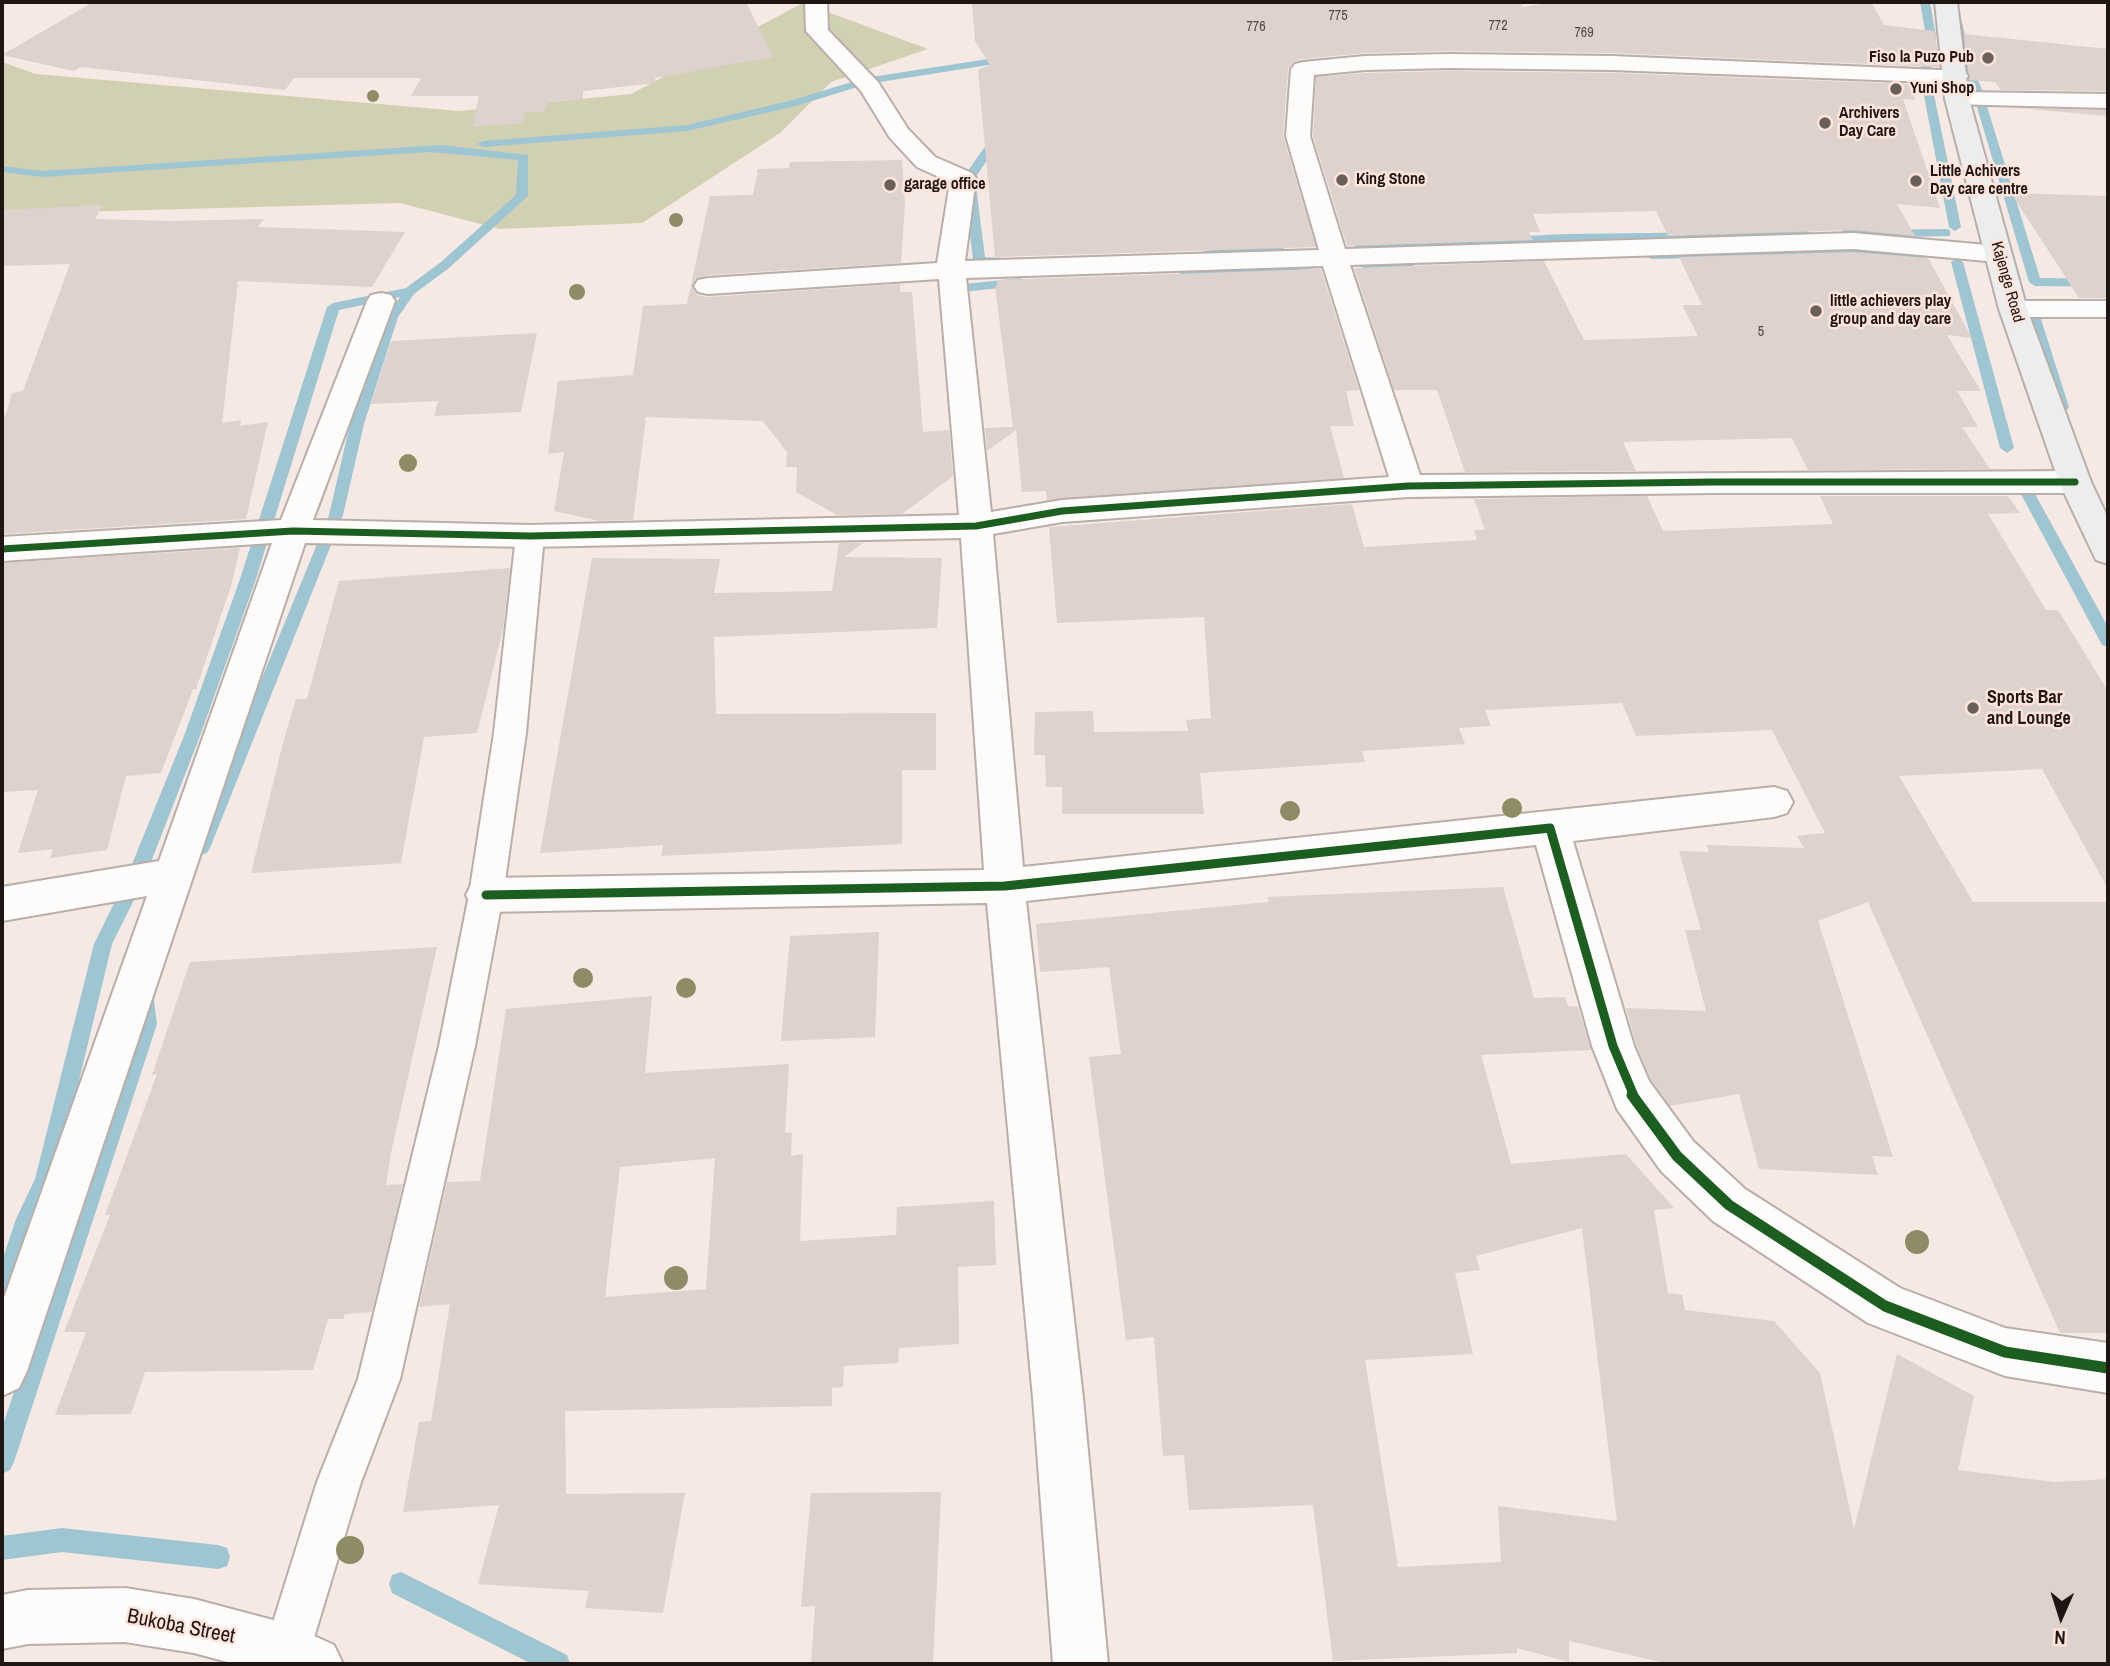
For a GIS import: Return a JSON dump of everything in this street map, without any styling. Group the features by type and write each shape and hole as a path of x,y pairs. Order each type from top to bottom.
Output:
{"street":[{"path":"816,2 817,31 864,80 899,133 926,162 963,178 950,270 955,289 1005,886 1058,1398 1080,1664"},
{"name":"Kajenge Road","path":"1946,2 1956,88 2013,309 2075,481 2108,552"},
{"path":"1408,486 1298,136 1303,69 1365,63 1449,61 1612,63 2108,101"},
{"path":"708,286 950,270 1853,241 1998,254"},
{"path":"2,1371 293,531 381,302"},
{"path":"2013,309 2108,309"},
{"path":"2,549 293,531 530,537 976,526 1062,511 1408,486 2075,481"},
{"path":"486,895 1005,886 1774,802"},
{"path":"1550,828 1613,1046 1632,1094 1677,1156 1729,1205 1885,1306 2005,1352 2108,1368"},
{"path":"2,904 135,880 174,876"},
{"name":"Bukoba Street","path":"2,1622 27,1617 125,1615 194,1626 302,1658"}],"lane":[{"path":"302,1658 339,1482 379,1379 457,1046 486,895 515,693 530,537"}],"shaded area":[{"path":"803,3 928,49 831,82 780,133 642,223 500,229 400,203 2,214 2,62 36,74 459,111 631,94"}],"building":[{"path":"93,2 746,2 773,57 655,78 656,83 583,91 583,99 548,102 544,112 525,112 523,123 472,127 479,96 411,96 421,78 294,78 285,90 81,67 74,71 2,55"},
{"path":"972,2 1519,2 1523,7 1554,2 1871,2 1884,25 1935,31 1939,67 1612,53 1449,51 1365,53 1302,59 1293,62 1288,69 1283,136 1316,247 995,257 978,70 990,65 975,41"},
{"path":"1964,34 2108,49 2108,91 2001,90 1995,82 1969,80"},
{"path":"1449,71 1612,73 1909,84 1915,100 1903,99 1940,208 1897,204 1915,236 1853,230 1668,236 1656,211 1533,214 1540,232 1529,232 1533,240 1347,246 1313,136 1316,77"},
{"path":"2017,108 2108,110 2108,116"},
{"path":"902,160 905,204 901,263 708,275 696,279 692,287 697,295 708,297 900,284 900,292 912,292 923,432 949,430 953,476 902,514 837,515 796,492 797,467 786,467 787,452 763,421 646,417 633,520 600,521 554,511 564,452 548,454 558,381 633,375 643,306 687,304 710,196 753,195 758,169 789,168 790,162"},
{"path":"2011,193 2108,196 2108,298 2079,298"},
{"path":"103,205 95,219 264,219 258,227 405,232 372,287 238,281 222,423 241,420 240,426 268,422 246,519 2,534 2,416 6,415 12,393 23,391 70,264 2,266 2,210"},
{"path":"1853,252 1928,258 1972,338 1947,335 1981,391 1957,391 1978,427 1962,427 1990,469 1808,470 1792,438 1623,442 1636,471 1465,472 1437,390 1394,390 1354,268 1544,261 1584,340 1623,339 1698,336 1682,305 1702,305 1679,257"},
{"path":"1321,269 1359,390 1346,391 1354,426 1330,426 1344,478 1047,500 1046,491 1022,492 1016,430 987,451 985,428 1013,427 995,286 997,280"},
{"path":"537,333 521,412 434,416 438,401 371,404 391,341"},
{"path":"1647,496 1663,531 1833,524 1820,496 2008,496 2020,513 1988,514 2046,610 2058,610 2108,691 2108,889 2042,769 1899,776 1973,902 2108,902 2108,1333 2060,1333 1868,902 1818,921 1893,1157 1872,1156 1878,1175 1759,1169 1739,1094 1670,1106 1651,1080 1636,1045 1626,1008 1706,1011 1685,930 1701,930 1679,851 1709,852 1707,845 1804,848 1797,836 1825,833 1772,730 1636,736 1622,703 1485,710 1491,726 1459,728 1465,744 1362,751 1365,762 1200,773 1204,814 1062,814 1062,787 1046,787 1045,755 1034,755 1035,712 1093,711 1094,732 1188,731 1186,720 1211,718 1204,617 1057,623 1049,527 1352,504 1364,547 1477,540 1474,530 1485,530 1474,499"},
{"path":"839,543 863,543 844,557 942,558 937,628 714,637 716,714 936,713 936,770 902,770 902,844 661,856 663,845 540,853 592,558 720,559 714,593 832,591"},
{"path":"240,548 231,586 196,689 193,689 161,773 126,776 107,850 50,858 53,849 18,853 38,790 2,792 2,563"},
{"path":"510,568 503,629 477,733 424,737 401,863 251,873 296,699 307,699 339,581"},
{"path":"1503,887 1534,998 1565,997 1568,1006 1578,1007 1591,1050 1481,1055 1511,1164 1626,1154 1674,1208 1654,1210 1668,1293 1682,1295 1685,1310 1774,1321 1820,1373 1854,1529 1897,1354 1974,1396 1958,1470 2055,1482 2108,1479 2108,1664 1670,1664 1569,1641 1569,1662 1517,1648 1517,1653 1333,1661 1313,1505 1189,1510 1184,1455 1163,1456 1154,1337 1126,1340 1089,1057 1121,1054 1109,967 1040,972 1036,924 1269,902 1267,897","holes":["1582,1228 1617,1521 1498,1506 1501,1562 1398,1567 1365,1360 1473,1354 1455,1273 1480,1270 1476,1256"]},
{"path":"879,932 875,1037 781,1041 790,936"},
{"path":"437,947 391,1153 386,1185 403,1184 372,1312 345,1314 343,1319 328,1319 313,1370 145,1372 131,1414 55,1415 86,1332 64,1332 110,1215 105,1215 157,1074 152,1075 190,962"},
{"path":"652,996 645,1073 789,1064 785,1133 792,1132 791,1156 803,1154 800,1241 896,1235 897,1207 994,1201 996,1265 958,1267 959,1344 899,1348 898,1363 844,1366 843,1387 832,1388 832,1406 565,1411 566,1494 685,1493 663,1613 585,1608 589,1591 478,1584 499,1505 403,1512 419,1422 431,1421 450,1304 419,1307 447,1182 480,1181 506,1009","holes":["715,1158 706,1289 605,1297 620,1167"]},
{"path":"941,1492 933,1664 811,1664 815,1606 801,1607 811,1493"}],"waterway":[{"path":"1925,2 1931,36 1925,75 1955,227"},
{"path":"1952,2 1960,35 1961,55 1976,87 2035,282 2108,283"},
{"path":"483,144 687,128 792,104 865,81 991,62 1008,53"},
{"path":"999,134 969,178 979,259 984,262 1004,262"},
{"path":"2,169 42,174 441,148"},
{"path":"410,291 445,265 522,196 524,157 431,149"},
{"path":"1844,234 1946,233"},
{"path":"1358,248 1567,238 1806,235"},
{"path":"1204,255 1280,246"},
{"path":"1651,255 1853,252 1924,254"},
{"path":"1957,262 2007,448"},
{"path":"1365,265 1410,263"},
{"path":"1185,274 1308,266"},
{"path":"955,289 1021,282"},
{"path":"2,1292 27,1219 45,1180 103,944 135,880 192,736 247,582 333,307 410,291"},
{"path":"201,848 336,515 357,424 392,317 410,291"},
{"path":"2033,313 2062,407"},
{"path":"2022,483 2108,641"},
{"path":"2,1462 147,1024 144,1001 146,992"},
{"path":"2,1548 62,1540 218,1557"},
{"path":"401,1584 558,1664"}],"cycle path":[{"path":"2,549 293,531 530,536 976,526 1062,511 1408,486 1714,482 2075,482"},
{"path":"486,895 1005,886 1550,828 1613,1046 1632,1094 1677,1156 1729,1205 1885,1306 2005,1352 2108,1368"}],"place":[{"name":"Fiso la Puzo Pub","path":"1988,58"},
{"name":"Yuni Shop","path":"1896,89"},
{"name":"Archivers Day Care","path":"1825,123"},
{"name":"King Stone","path":"1342,180"},
{"name":"Little Achivers Day care centre","path":"1916,181"},
{"name":"garage office","path":"890,185"},
{"name":"little achievers play group and day care","path":"1816,311"},
{"name":"Sports Bar and Lounge","path":"1973,708"}]}
